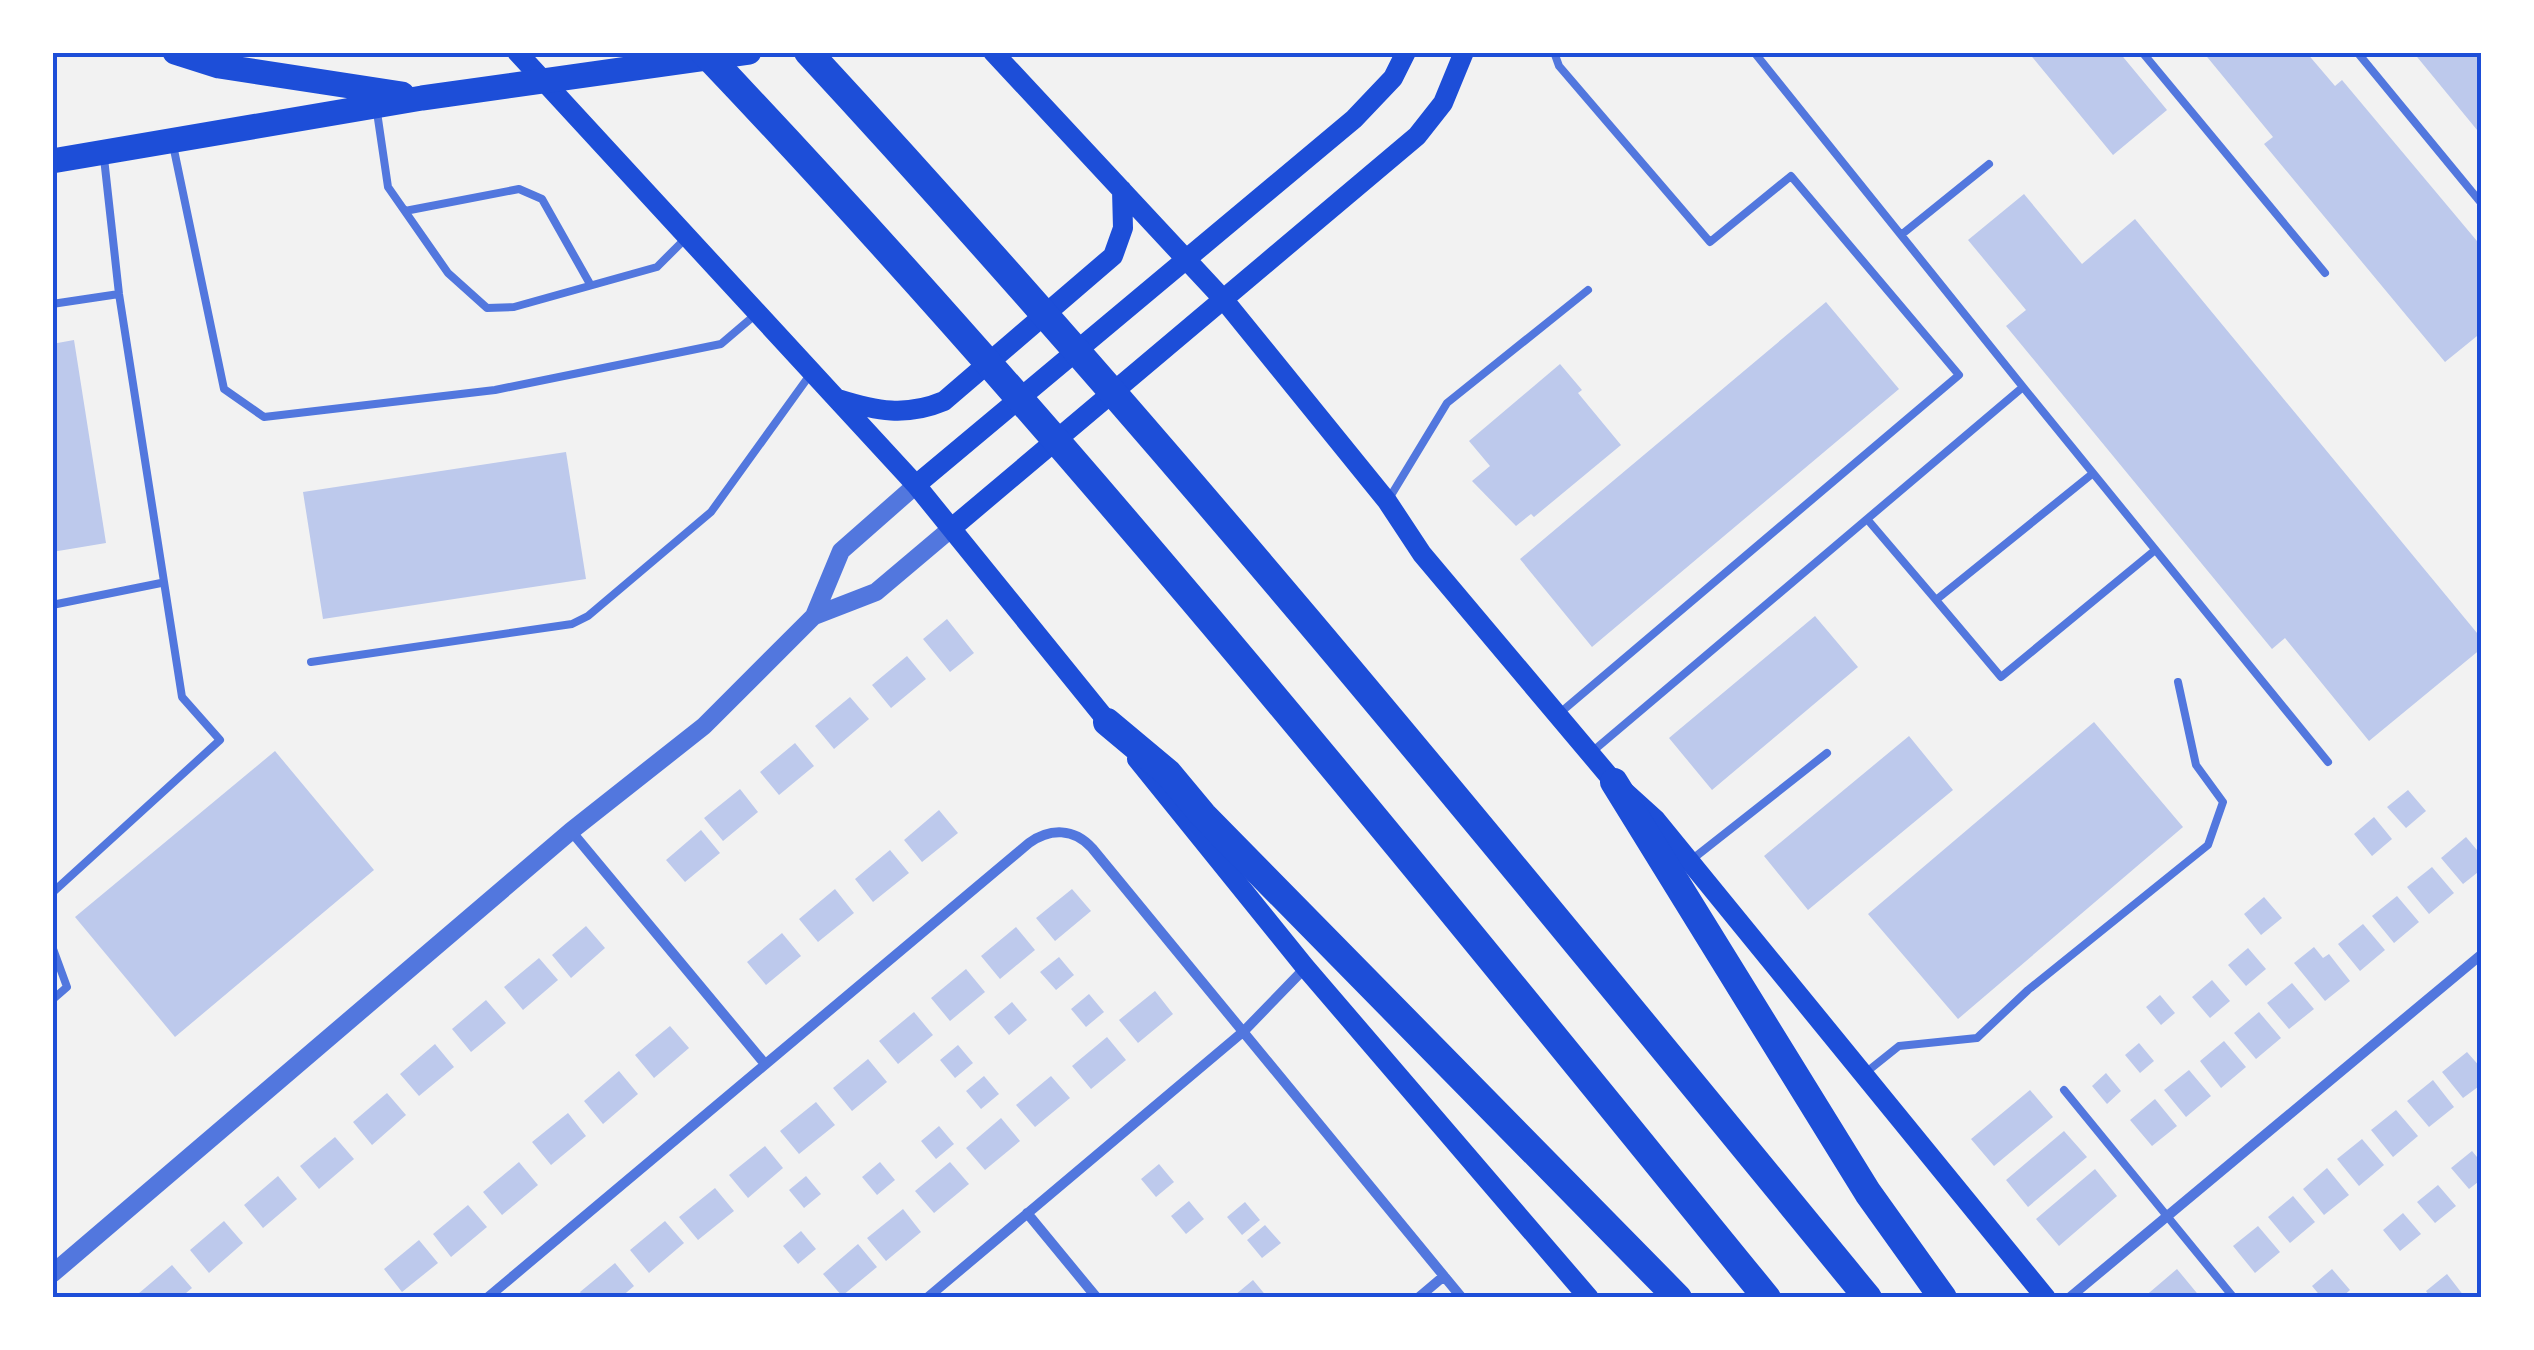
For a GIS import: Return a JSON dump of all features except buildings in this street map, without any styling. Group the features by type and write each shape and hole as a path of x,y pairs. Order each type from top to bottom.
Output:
{"highway":[{"path":"704,52 883,245 1136,533 1767,1298"},
{"path":"808,52 976,234 1330,644 1868,1298"},
{"path":"1107,722 1168,773 1203,815 1678,1298"},
{"path":"1614,782 1868,1193 1943,1298"}],"main road":[{"path":"175,52 220,66 422,98"},
{"path":"517,52 953,527 1305,967 1589,1298"},
{"path":"52,162 376,105 749,52"},
{"path":"993,52 1224,300 1387,501 1422,554 1614,782 1656,820 2046,1298"},
{"path":"916,484 1376,99 1406,52"},
{"path":"953,527 1418,136 1444,103 1464,52"},
{"path":"836,398 889,412 927,408 944,401 1113,256 1123,228 1122,190"}],"street":[{"path":"52,1274 572,832 704,726 814,616 842,551 916,484"},
{"path":"814,616 876,592 953,527"},
{"path":"572,832 765,1064"},
{"path":"487,1298 1029,843 1050,832 1084,840 1462,1298"},
{"path":"2069,1298 2482,954"},
{"path":"926,1298 1244,1031 1305,967"},
{"path":"1028,1213 1096,1298"},
{"path":"1418,1298 1444,1276"}],"lane":[{"path":"1554,52 1560,66 1710,242 1791,176 1959,375 1557,715"},
{"path":"1754,52 2328,762"},
{"path":"2142,52 2325,273"},
{"path":"2357,52 2482,204"},
{"path":"376,105 388,187 448,274 487,308 514,307 656,267 686,237"},
{"path":"172,140 224,389 264,416 495,390 721,344 757,314"},
{"path":"52,893 220,740 182,697 161,584 103,153"},
{"path":"1902,235 1989,164"},
{"path":"405,211 519,189 542,199 590,284"},
{"path":"1387,501 1447,403 1588,290"},
{"path":"52,304 119,294"},
{"path":"311,662 572,624 588,616 711,512 812,372"},
{"path":"1590,754 2023,387"},
{"path":"1936,600 2092,474"},
{"path":"1866,519 2001,677 2154,550"},
{"path":"52,605 161,584"},
{"path":"1864,1074 1899,1046 1977,1038 2208,845 2223,802 2196,765 2178,682"},
{"path":"1690,862 1828,753"},
{"path":"52,946 68,987 52,1000"},
{"path":"2064,1090 2234,1298"}]}
